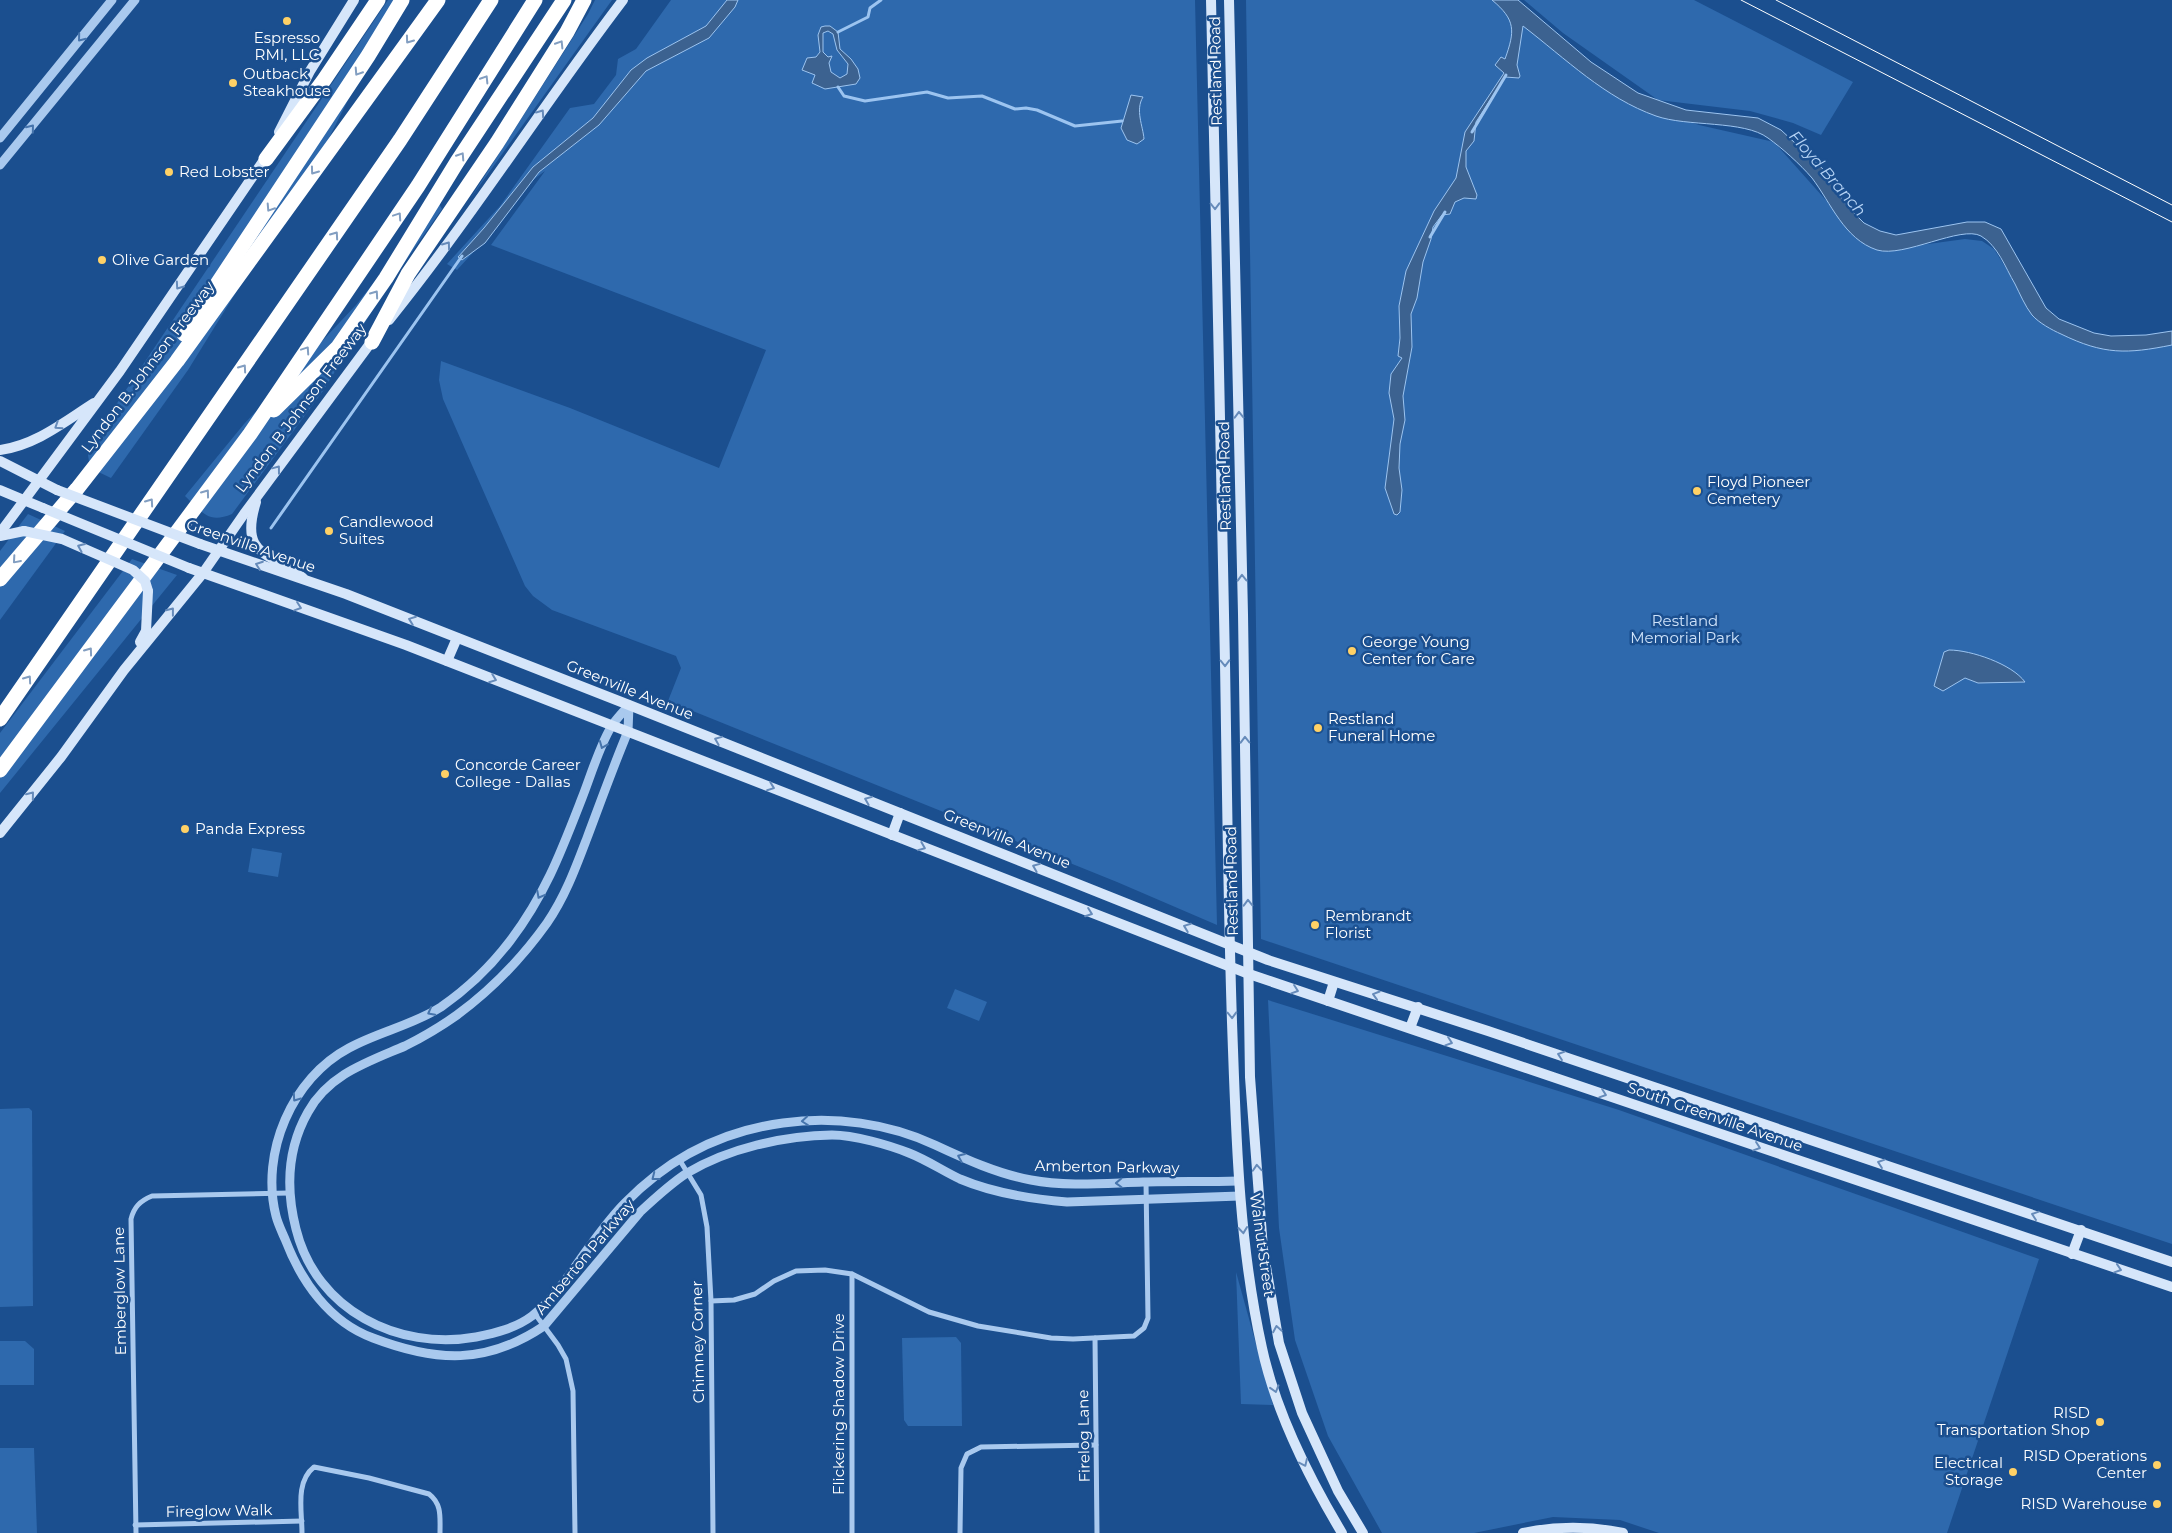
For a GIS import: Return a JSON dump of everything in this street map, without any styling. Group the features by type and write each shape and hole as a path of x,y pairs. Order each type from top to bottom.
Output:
{"highway":[{"path":"266,159 324,80 378,0"},
{"path":"103,455 269,209 402,0"},
{"name":"Lyndon B. Johnson Freeway","path":"0,579 77,489 177,361 438,0"},
{"path":"0,719 400,140 491,0"},
{"name":"Lyndon B Johnson Freeway","path":"250,434 418,186 535,0"},
{"path":"0,770 250,434 338,347 386,278 564,0"},
{"path":"372,342 408,274 497,143 567,32 584,0"}],"main road":[{"path":"0,535 99,400 266,159 310,71 354,0"},
{"name":"Lyndon B Johnson Freeway","path":"0,833 34,792 130,664 203,573 258,494 450,241 582,54 623,0"},
{"name":"Restland Road","path":"1211,0 1230,944"},
{"name":"Restland Road","path":"1229,0 1248,951"},
{"path":"0,450 15,448 40,438 99,400"},
{"name":"Greenville Avenue","path":"0,461 57,490 457,638 1248,951"},
{"path":"0,490 189,568 447,661 1249,974"},
{"path":"258,494 251,518 252,539 266,556 290,568 307,582"},
{"path":"0,535 24,531 62,539 133,570 145,581 148,591 146,631 130,664"},
{"path":"447,661 457,638"},
{"path":"892,835 900,813"},
{"name":"Walnut Street","path":"1230,944 1238,1182 1245,1254 1262,1350 1291,1433 1318,1493 1342,1533"},
{"name":"Walnut Street","path":"1248,951 1250,1077 1263,1249 1279,1343 1308,1425 1338,1491 1363,1533"},
{"name":"South Greenville Avenue","path":"1248,951 1334,982 1418,1008 2172,1262"},
{"name":"South Greenville Avenue","path":"1249,974 2172,1287"},
{"path":"1328,1001 1334,982"},
{"path":"1410,1028 1418,1008"},
{"path":"2072,1254 2081,1230"},
{"path":"1291,1433 1308,1425"},
{"path":"1523,1533 1543,1529 1570,1528 1623,1533"}],"street":[{"path":"0,138 112,0"},
{"path":"0,165 134,0"},
{"path":"37,92 50,104"},
{"name":"Amberton Parkway","path":"629,705 611,726 555,866 531,913 486,970 441,1007 414,1021 350,1047 335,1056 306,1084 291,1106 281,1128 274,1169 273,1193 279,1224 294,1264 306,1283 341,1320 366,1336 421,1354 456,1357 502,1349 527,1338 544,1326 640,1212 688,1173 751,1146 834,1135 911,1154 960,1179 987,1189 1018,1196 1067,1202 1240,1196"},
{"name":"Amberton Parkway","path":"629,705 628,731 568,885 546,924 490,990 459,1014 420,1038 350,1070 324,1091 307,1113 296,1142 289,1174 289,1193 300,1246 313,1270 341,1304 366,1320 415,1338 441,1341 496,1333 520,1324 535,1314 550,1298 622,1205 678,1158 697,1148 738,1133 780,1123 840,1120 884,1128 910,1135 978,1165 1026,1179 1044,1182 1238,1182"},
{"path":"531,913 546,924"},
{"name":"Chimney Corner","path":"678,1158 701,1195 705,1209 711,1302 713,1533"},
{"path":"711,1302 734,1300 755,1294 774,1281 796,1271 825,1270 852,1274 930,1312 978,1326 1051,1338 1134,1336 1144,1328 1147,1322 1146,1182"},
{"name":"Emberglow Lane","path":"136,1533 131,1219 134,1209 143,1199 152,1196 289,1193"},
{"name":"Flickering Shadow Drive","path":"852,1274 852,1533"},
{"path":"535,1314 566,1360 573,1391 576,1533"},
{"name":"Firelog Lane","path":"1095,1338 1097,1533"},
{"path":"960,1533 961,1468 967,1454 981,1447 1096,1445"},
{"path":"302,1533 302,1482 306,1474 314,1467 325,1468 429,1494 440,1507 440,1533"},
{"name":"Fireglow Walk","path":"136,1525 302,1522"}],"green space":[{"path":"388,0 398,0 319,158 188,370 111,478 90,468 88,455 93,439"},
{"path":"595,0 612,0 470,199 588,14"},
{"path":"671,0 1195,0 1217,925 1117,882 668,701 681,668 676,656 552,610 533,596 525,586 443,399 439,380 441,361 570,408 719,468 766,350 491,245 545,171 518,191 501,222 457,270 447,264 500,206 570,108 594,104 616,75 618,59 636,49"},
{"name":"Restland Memorial Park","path":"1246,0 1498,0 1641,106 1699,125 1774,142 1857,235 1884,250 1965,239 1982,241 1994,249 2038,319 2096,346 2172,344 2172,1244 1261,939"},
{"path":"1524,0 1694,0 1853,82 1821,135 1793,123 1750,111 1658,100 1563,33"},
{"path":"438,202 442,209 383,293 323,391 232,514 217,518 206,515 185,496 244,424 356,305"},
{"path":"28,514 65,531 0,620 0,551"},
{"path":"132,559 177,575 0,793 0,733"},
{"path":"252,848 282,853 278,877 248,872"},
{"path":"955,989 987,1002 979,1021 947,1008"},
{"path":"1268,1000 1619,1110 2039,1259 1947,1533 1659,1533 1620,1520 1553,1517 1474,1533 1382,1533 1328,1436 1295,1340 1279,1228"},
{"path":"29,1108 32,1111 33,1306 0,1307 0,1109"},
{"path":"1236,1272 1273,1405 1241,1404"},
{"path":"956,1337 961,1343 962,1426 908,1426 904,1420 902,1338"},
{"path":"0,1341 25,1341 34,1349 34,1385 0,1385"},
{"path":"0,1448 34,1448 37,1533 0,1533"}],"shaded area":[{"path":"727,0 738,0 735,7 709,38 646,71 599,125 539,172 485,243 462,260 458,257 533,167 593,118 631,70 647,58 706,26"},
{"path":"1492,0 1518,0 1591,62 1638,93 1686,110 1758,118 1781,130 1824,170 1847,206 1864,223 1880,231 1896,235 1967,222 1985,222 2001,229 2046,308 2059,319 2094,333 2111,336 2146,335 2172,331 2172,345 2142,350 2116,351 2090,346 2050,328 2032,315 1997,251 1981,236 1972,234 1960,235 1902,250 1877,250 1866,245 1847,229 1812,178 1791,156 1768,138 1758,132 1745,129 1683,122 1656,116 1637,108 1586,77 1523,26 1517,65 1520,76 1519,78 1505,77 1476,122 1474,141 1466,151 1466,167 1477,195 1476,199 1464,198 1455,202 1450,214 1442,215 1433,227 1423,262 1417,298 1411,314 1412,347 1403,396 1405,420 1400,444 1399,468 1402,490 1400,512 1397,515 1394,514 1385,488 1394,419 1389,393 1391,374 1402,358 1398,356 1400,338 1399,306 1406,271 1434,211 1456,178 1465,132 1504,73 1495,65 1501,57 1505,59 1512,33 1506,14"},
{"path":"830,26 838,32 840,49 858,69 860,78 856,84 825,89 812,83 815,75 802,70 807,58 816,57 820,52 818,35 821,27","holes":["828,31 833,34 837,50 848,64 847,74 840,78 831,72 829,63 832,56 828,57 823,52 823,33"]},
{"path":"1131,95 1143,97 1140,113 1144,139 1137,144 1127,140 1121,128"},
{"path":"1949,650 1968,652 1990,659 2011,669 2025,682 1978,683 1965,678 1943,691 1934,686 1944,652"}],"waterway":[{"path":"838,32 868,17 870,8 881,0"},
{"path":"1472,132 1506,75"},
{"path":"838,87 844,96 865,101 927,92 948,98 982,96 1015,109 1037,110 1075,126 1122,121"},
{"path":"1430,237 1445,212"},
{"path":"271,528 462,256"}],"tram line":[{"path":"1741,0 2172,222"},
{"path":"1776,0 2172,205"}],"place":[{"name":"Espresso RMI, LLC","path":"287,21"},
{"name":"Outback Steakhouse","path":"233,83"},
{"name":"Red Lobster","path":"169,172"},
{"name":"Olive Garden","path":"102,260"},
{"name":"Floyd Pioneer Cemetery","path":"1697,491"},
{"name":"Candlewood Suites","path":"329,531"},
{"name":"George Young Center for Care","path":"1352,651"},
{"name":"Restland Funeral Home","path":"1318,728"},
{"name":"Concorde Career College - Dallas","path":"445,774"},
{"name":"Panda Express","path":"185,829"},
{"name":"Rembrandt Florist","path":"1315,925"},
{"name":"RISD Transportation Shop","path":"2100,1422"},
{"name":"RISD Operations Center","path":"2157,1465"},
{"name":"Electrical Storage","path":"2013,1472"},
{"name":"RISD Warehouse","path":"2157,1504"}],"water label":[{"name":"Floyd Branch","path":"1828,173"}]}
